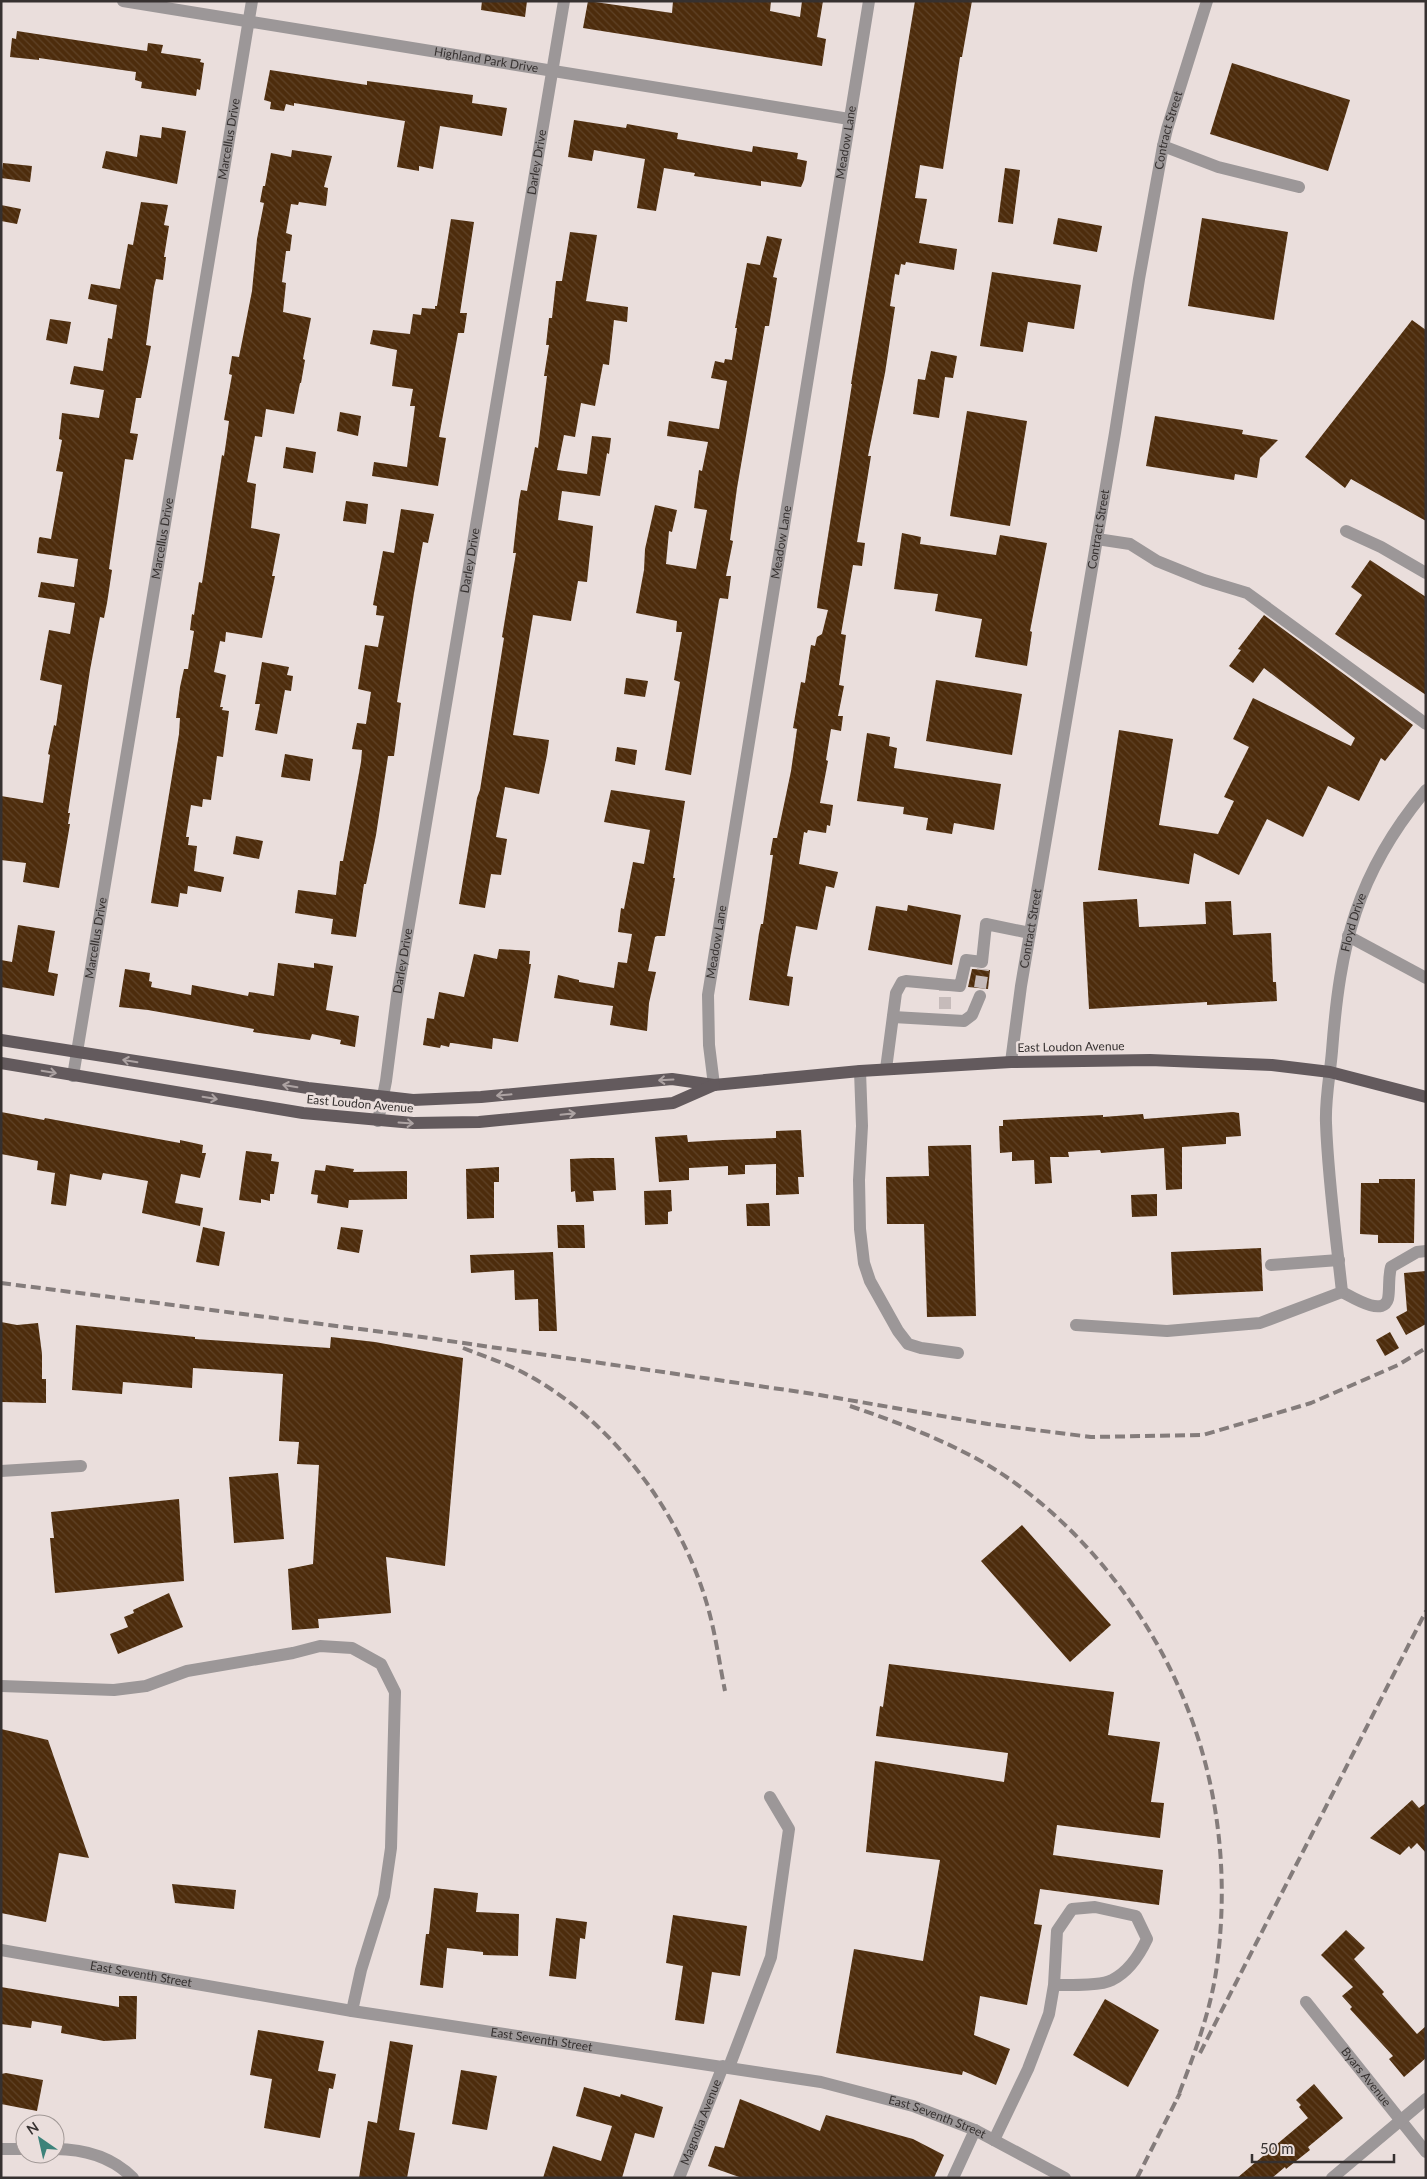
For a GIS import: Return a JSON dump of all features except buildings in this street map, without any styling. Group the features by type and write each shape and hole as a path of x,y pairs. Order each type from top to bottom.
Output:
{"main road":[{"name":"East Loudon Avenue","path":"1,1040 381,1098 413,1100 481,1097 672,1079 714,1085 860,1071 1011,1062 1201,1060 1272,1065 1330,1072 1426,1097"},
{"name":"East Loudon Avenue","path":"1,1063 303,1113 413,1123 479,1122 673,1103 714,1085"}],"street":[{"name":"Highland Park Drive","path":"123,1 849,119"},
{"name":"Marcellus Drive","path":"73,1076 252,1"},
{"name":"Darley Drive","path":"378,1121 386,1080 398,986 564,1"},
{"name":"Meadow Lane","path":"714,1085 709,1045 708,995 869,1"},
{"name":"Contract Street","path":"1011,1062 1030,933 1139,278 1163,146 1207,1"},
{"path":"1163,146 1218,167 1299,187"},
{"path":"1346,532 1381,547 1426,573"},
{"path":"1097,539 1130,544 1165,564 1204,580 1247,593 1426,724"},
{"name":"Floyd Drive","path":"1342,1292 1326,1121 1335,1003 1348,936 1356,907 1373,867 1395,830 1426,790"},
{"path":"960,986 966,960 982,965 986,924 1030,933"},
{"path":"1348,936 1426,978"},
{"path":"886,1069 896,993 902,982 945,987 960,986 980,992 972,1015 964,1021 945,1015 893,1017"},
{"path":"860,1071 862,1126 859,1180 860,1229 864,1264 870,1281 898,1331 908,1344 921,1348 958,1353"},
{"path":"1076,1325 1167,1331 1260,1323 1342,1292 1374,1308 1384,1305 1388,1300 1388,1278 1391,1267 1417,1252 1426,1251"},
{"path":"1271,1266 1339,1260"},
{"path":"1,1471 81,1466"},
{"path":"1,1686 114,1690 146,1686 187,1671 293,1653 320,1646 352,1648 381,1664 395,1692 391,1848 384,1896 361,1970 352,2011"},
{"name":"Magnolia Avenue","path":"679,2178 771,1957 789,1829 770,1797"},
{"path":"994,2140 1032,2060 1049,2014 1054,1985 1057,1931 1072,1909 1095,1907 1136,1916 1146,1939 1139,1956 1112,1980 1085,1985 1054,1985"},
{"name":"East Seventh Street","path":"1,1950 352,2011 726,2066 821,2082 914,2106 975,2130 1061,2175"},
{"name":"Byars Avenue","path":"1306,2002 1426,2152"},
{"path":"1332,2178 1426,2099"},
{"path":"953,2178 975,2130"},
{"path":"1,2149 15,2149"},
{"path":"65,2149 94,2154 123,2168 133,2178"}],"tunnel":[{"path":"980,988 983,969"},
{"path":"945,990 945,1009"}],"railway":[{"path":"1,1283 422,1337 814,1394 988,1424 1091,1437 1203,1435 1311,1403 1398,1365 1426,1348"},
{"path":"463,1348 516,1369 549,1387 579,1410 608,1437 634,1466 657,1498 677,1531 693,1566 709,1612 725,1691"},
{"path":"850,1406 915,1430 979,1460 995,1469 1040,1503 1093,1554 1128,1598 1158,1645 1182,1695 1200,1746 1213,1798 1220,1853 1222,1908 1217,1965 1211,1999 1196,2049 1177,2099"},
{"path":"1200,2053 1426,1611"},
{"path":"1137,2178 1180,2093"}]}
